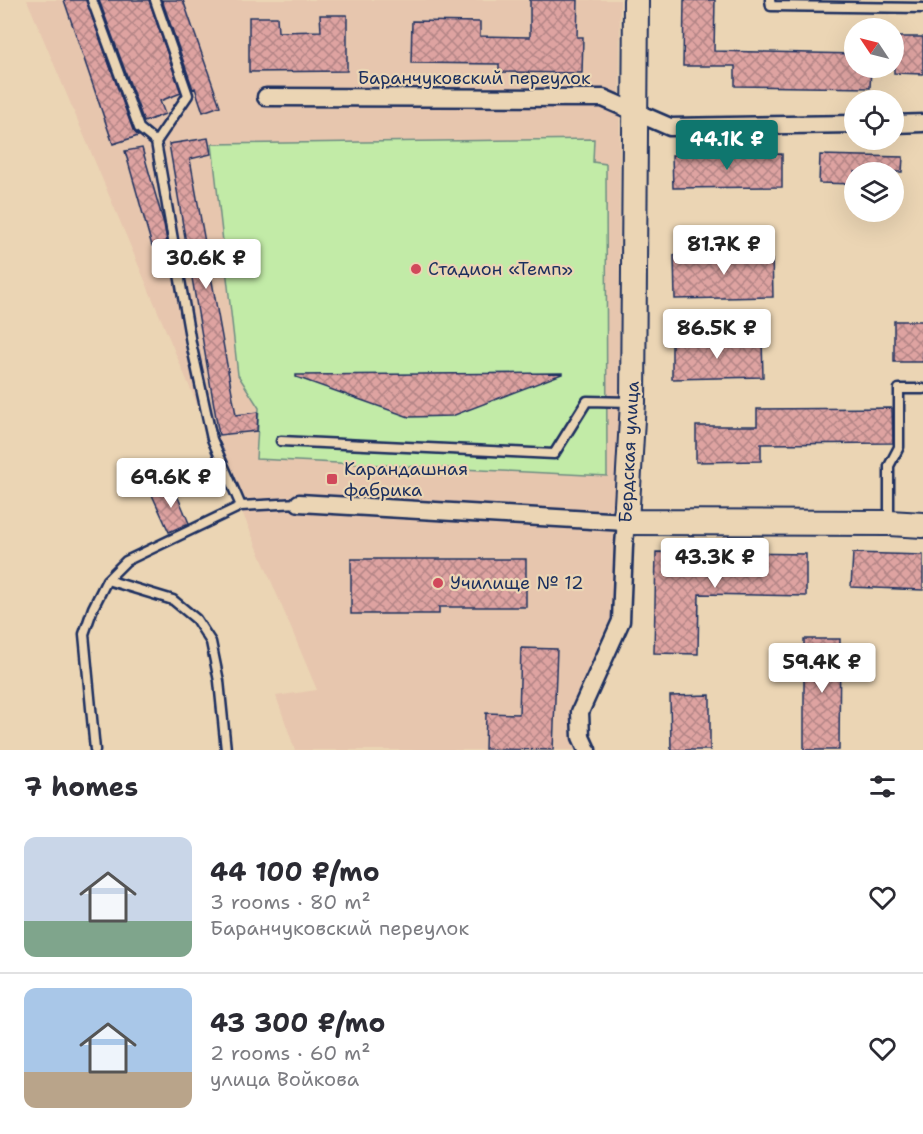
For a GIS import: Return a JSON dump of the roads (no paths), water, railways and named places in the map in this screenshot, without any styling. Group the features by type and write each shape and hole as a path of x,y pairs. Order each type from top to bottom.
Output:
{"street":[{"name":"Бердская улица","path":"587,750 581,737 580,712 621,621 633,402 636,0"},
{"name":"Баранчуковский переулок","path":"266,97 603,98 670,126 844,124"},
{"path":"904,124 923,123"},
{"path":"299,502 626,522 923,525"}],"lane":[{"path":"92,0 139,128 156,142 190,343 212,439 241,506"},
{"path":"155,0 188,95 156,142"},
{"path":"770,0 771,6 923,8"},
{"path":"889,523 889,466 899,447 899,389 923,389"},
{"path":"281,441 554,454 587,401 633,402"},
{"path":"95,750 84,634 93,608 107,580 126,561 241,506 299,502"},
{"path":"107,580 173,600 196,619 211,642 219,681 226,750"}],"place":[{"name":"Стадион «Темп»","path":"416,269"},
{"name":"Карандашная фабрика","path":"332,479"},
{"name":"Училище № 12","path":"438,583"}]}
